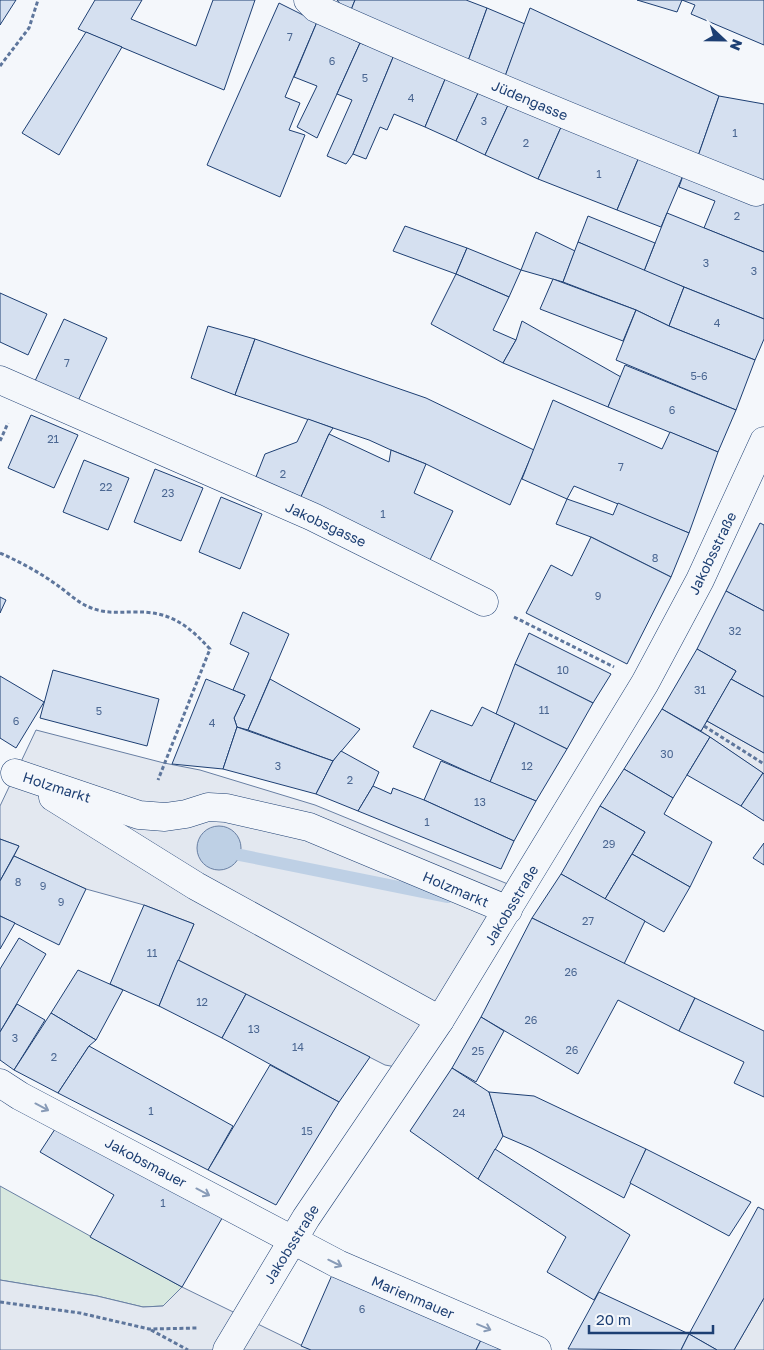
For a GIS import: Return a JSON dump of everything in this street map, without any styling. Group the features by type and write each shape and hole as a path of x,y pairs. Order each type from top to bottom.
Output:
{"street":[{"name":"Jüdengasse","path":"308,0 316,8 412,51 544,107 756,192"},
{"name":"Jakobsgasse","path":"0,380 313,517 484,602"},
{"name":"Jakobsstraße","path":"227,1350 292,1241 440,1020 645,683 700,580 764,441"},
{"name":"Holzmarkt","path":"7,770 139,815 165,817 186,814 208,807 226,808 309,827 508,910"},
{"name":"Holzmarkt","path":"7,770 196,886 440,1020"},
{"name":"Jakobsmauer","path":"0,1083 20,1096 260,1222 292,1241"},
{"name":"Marienmauer","path":"292,1241 338,1264 536,1350"}],"path":[{"path":"0,66 29,28 38,0"},
{"path":"0,553 29,566 87,606 108,613 136,612 162,614 183,623 196,633 210,649 171,745"},
{"path":"484,602 645,683"},
{"path":"704,726 764,764"},
{"path":"0,1302 80,1313 149,1329 188,1350"}],"shaded area":[{"path":"707,721 764,753 764,774 701,731"},
{"path":"36,730 164,763 200,770 315,805 520,889 407,1069 385,1065 178,960 194,924 144,905 86,889 14,856 19,846 0,839 0,806"},
{"path":"0,1186 182,1287 163,1306 143,1307 97,1296 0,1280"},
{"path":"0,1280 97,1296 143,1307 163,1306 182,1287 311,1350 0,1350"},
{"path":"764,1298 764,1350 734,1350"}],"water":[{"path":"223,826 235,832 240,839 240,857 235,864 228,869 215,870 207,867 200,860 197,844 200,836 207,829"}],"building":[{"path":"0,0 16,0 0,25"},
{"path":"95,0 142,0 131,19 196,46 213,0 255,0 224,90 78,29"},
{"path":"337,0 355,0 349,15"},
{"path":"355,0 466,0 487,8 468,61 349,15"},
{"path":"637,0 682,0 677,12"},
{"path":"682,0 764,0 764,45 691,14 695,5"},
{"path":"279,3 317,22 285,97 300,103 289,130 305,135 280,197 207,165"},
{"path":"487,8 525,24 504,79 468,61"},
{"path":"530,8 719,96 697,159 504,79"},
{"path":"317,22 360,43 317,138 297,127 317,86 294,77"},
{"path":"86,32 122,47 59,155 22,133"},
{"path":"360,43 394,55 353,154 346,164 327,156 352,100 337,94"},
{"path":"394,55 446,77 425,127 394,114 387,130 380,127 366,159 353,154"},
{"path":"446,77 479,91 456,141 425,127"},
{"path":"479,91 509,103 485,155 456,141"},
{"path":"719,96 764,104 764,186 697,159"},
{"path":"509,103 562,125 538,179 485,155"},
{"path":"562,125 639,157 617,210 538,179"},
{"path":"639,157 684,173 661,227 617,210"},
{"path":"684,173 764,186 764,252 704,228 715,201 679,187"},
{"path":"667,213 764,252 764,319 644,271"},
{"path":"588,216 655,243 644,271 578,242"},
{"path":"405,226 467,248 456,274 393,251"},
{"path":"536,232 575,251 563,282 521,270"},
{"path":"578,242 684,287 669,326 636,310 563,282"},
{"path":"467,248 521,270 509,297 456,274"},
{"path":"456,274 509,297 493,330 516,340 503,363 431,324"},
{"path":"553,279 636,310 623,341 540,309"},
{"path":"684,287 764,319 764,339 755,360 669,326"},
{"path":"0,293 47,314 28,355 0,342"},
{"path":"636,310 669,326 755,360 736,410 616,360"},
{"path":"64,319 107,338 78,401 35,381"},
{"path":"522,321 621,377 608,407 503,363 516,340"},
{"path":"208,326 255,339 235,395 191,378"},
{"path":"255,339 426,398 534,450 510,505 426,464 369,440 235,395"},
{"path":"625,365 736,410 718,452 608,407"},
{"path":"553,400 662,449 670,432 718,452 689,533 574,486 567,499 522,479"},
{"path":"31,415 78,435 54,488 8,468"},
{"path":"308,419 333,428 300,499 254,482 265,454 297,442"},
{"path":"329,434 389,462 391,450 426,464 414,493 453,511 430,560 300,499"},
{"path":"84,460 129,478 108,530 63,512"},
{"path":"155,469 203,488 181,541 134,522"},
{"path":"221,497 262,514 240,569 199,552"},
{"path":"567,499 613,515 618,503 689,533 671,577 591,537 556,524"},
{"path":"760,523 764,525 764,611 726,591"},
{"path":"591,537 671,577 627,664 526,613 551,565 572,576"},
{"path":"726,591 764,611 764,697 731,679 736,671 697,649"},
{"path":"0,597 6,600 0,613"},
{"path":"243,612 289,634 248,730 237,727 234,718 245,695 233,690 249,653 230,644"},
{"path":"529,633 611,674 593,703 515,664"},
{"path":"697,649 736,671 701,731 662,709"},
{"path":"515,664 593,703 567,749 496,714"},
{"path":"53,670 159,699 147,746 40,718"},
{"path":"0,676 44,702 16,748 0,738"},
{"path":"206,679 245,695 234,718 237,727 223,769 172,764"},
{"path":"270,679 360,729 333,761 248,730"},
{"path":"731,679 764,697 764,753 707,721"},
{"path":"482,707 515,723 490,782 413,747 431,710 472,726"},
{"path":"662,709 710,737 673,798 624,769"},
{"path":"515,723 567,749 536,801 490,782"},
{"path":"237,727 333,761 316,794 223,769"},
{"path":"710,737 763,773 741,806 687,775"},
{"path":"341,751 379,772 358,811 316,794 333,761"},
{"path":"441,761 536,801 514,841 424,800"},
{"path":"624,769 673,798 664,814 712,842 690,887 632,854 645,832 600,806"},
{"path":"764,774 764,821 741,806"},
{"path":"373,786 391,794 393,788 424,800 514,841 501,869 358,811"},
{"path":"600,806 645,832 605,899 561,874"},
{"path":"0,839 19,846 0,881"},
{"path":"764,843 764,865 753,858"},
{"path":"632,854 690,887 664,932 605,899"},
{"path":"14,856 86,889 59,945 0,916 0,881"},
{"path":"561,874 645,921 624,964 532,918"},
{"path":"144,905 194,924 159,1006 110,984"},
{"path":"0,916 15,923 0,949"},
{"path":"532,918 695,998 679,1031 618,1000 578,1074 481,1017"},
{"path":"19,938 46,954 0,1032 0,969"},
{"path":"178,960 246,994 222,1038 159,1006"},
{"path":"78,970 123,990 96,1040 51,1013"},
{"path":"246,994 370,1057 339,1102 222,1038"},
{"path":"695,998 764,1031 764,1097 734,1083 744,1062 679,1031"},
{"path":"17,1004 45,1020 14,1070 0,1060 0,1032"},
{"path":"51,1013 96,1040 89,1046 58,1093 14,1070"},
{"path":"481,1017 504,1031 476,1082 452,1068"},
{"path":"89,1046 233,1126 208,1170 58,1093"},
{"path":"270,1065 339,1102 276,1205 208,1170"},
{"path":"452,1068 489,1092 503,1136 478,1179 410,1131"},
{"path":"489,1092 534,1096 646,1149 624,1198 531,1148 503,1136"},
{"path":"59,1123 228,1208 182,1287 90,1237 114,1195 40,1152"},
{"path":"495,1149 630,1235 594,1300 547,1272 566,1237 478,1179"},
{"path":"646,1149 751,1202 729,1236 630,1183"},
{"path":"758,1207 764,1210 764,1298 734,1350 717,1350 689,1334"},
{"path":"332,1275 481,1340 476,1350 311,1350 301,1346"},
{"path":"599,1292 689,1334 681,1350 568,1349"},
{"path":"689,1334 717,1350 681,1350"},
{"path":"481,1340 502,1350 476,1350"}],"waterway":[{"path":"240,855 448,897"}]}
